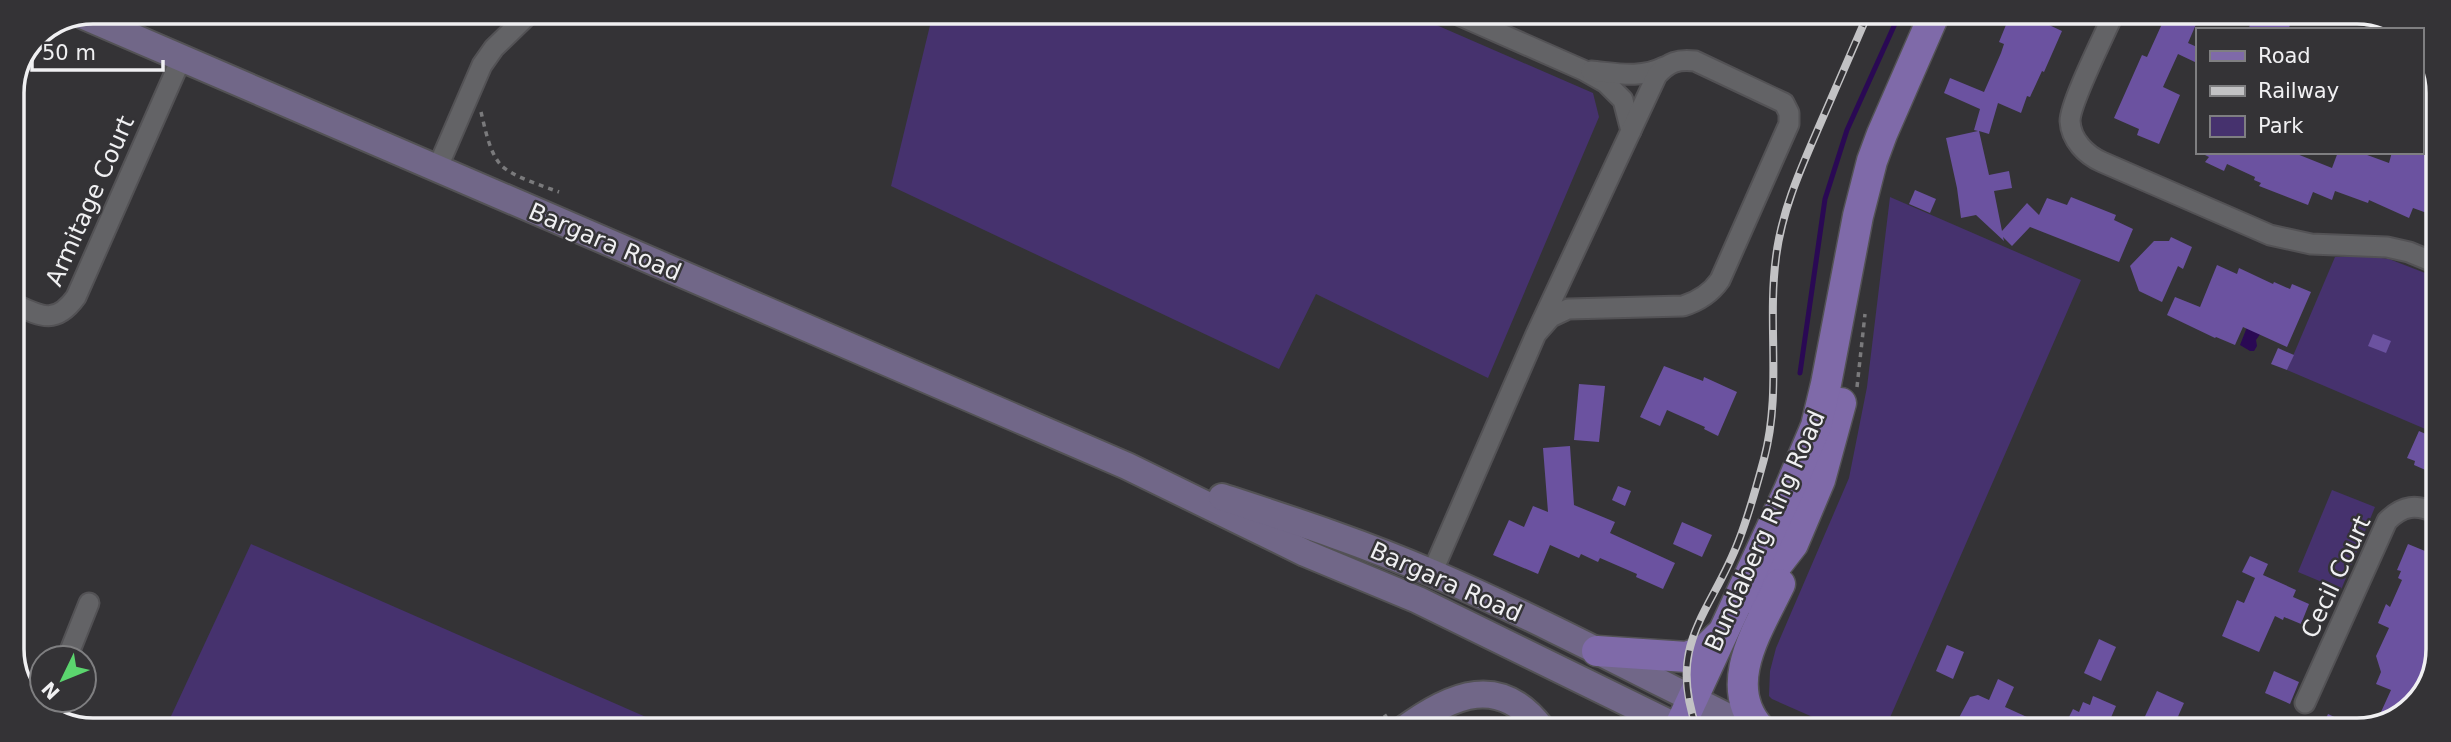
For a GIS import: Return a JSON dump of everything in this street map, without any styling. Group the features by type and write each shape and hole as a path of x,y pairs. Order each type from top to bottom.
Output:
{"main road":[{"name":"Bargara Road","path":"102,24 1127,466 1306,552 1684,718"},
{"name":"Bundaberg Ring Road","path":"1690,718 1722,632 1816,426 1872,161 1930,24"},
{"name":"Bundaberg Ring Road","path":"1690,718 1769,575 1793,544 1820,480 1843,396 1854,313 1853,247"},
{"name":"Bargara Road","path":"1127,466 1324,530 1432,573 1597,651 1686,718"},
{"path":"1753,718 1743,699 1748,649 1786,570 1793,544"},
{"path":"1418,600 1432,573"},
{"path":"1597,651 1687,657 1706,649 1722,632"},
{"path":"1421,718 1435,709 1482,694 1500,695 1520,706 1531,718"},
{"path":"1465,698 1479,697 1500,704 1516,718"}],"street":[{"path":"437,169 481,65 519,24"},
{"path":"1479,24 1583,70 1615,90 1623,100 1631,131"},
{"path":"2109,24 2072,111 2067,142 2095,159 2270,235 2311,244 2387,247 2426,259"},
{"name":"Armitage Court","path":"24,309 34,314 53,316 70,306 76,297 181,59"},
{"path":"1536,334 1551,317 1568,309 1683,306 1708,293 1720,280 1788,124 1789,113 1778,99 1695,61 1677,61 1645,74 1583,70"},
{"path":"1432,573 1536,334 1652,82 1665,66"},
{"name":"Cecil Court","path":"2305,703 2387,521 2401,509 2410,506 2426,509"},
{"path":"73,644 89,603"}],"path":[{"path":"482,106 481,113 494,155 500,165 510,172 559,192"}],"green space":[{"path":"930,24 1434,24 1593,93 1599,117 1488,378 1316,294 1279,369 891,186"},
{"path":"1890,197 2081,280 1890,718 1815,718 1769,696 1770,671 1776,648 1849,478 1867,387"},
{"path":"2365,256 2389,259 2426,273 2426,429 2287,370 2335,257"},
{"path":"2332,490 2375,507 2341,590 2298,572"},
{"path":"251,544 648,718 170,718"}],"shaded area":[{"path":"2247,327 2261,333 2256,340 2254,351 2240,345"}],"building":[{"path":"2006,24 2050,24 2062,31 2044,72 2042,71 2030,97 2027,96 2021,113 1998,103 1989,134 1979,131 1989,175 2009,171 2012,188 1994,191 2002,231 2027,203 2039,215 2047,198 2067,205 2071,197 2116,215 2114,220 2133,229 2119,262 2030,227 2012,246 1976,215 1961,218 1946,138 1978,131 1974,130 1980,109 1944,93 1950,78 1984,92 2004,44 1999,42"},
{"path":"2162,24 2196,24 2188,43 2196,47 2196,63 2178,54 2163,87 2180,95 2159,144 2137,135 2139,129 2114,118 2142,55 2147,57"},
{"path":"2250,24 2290,24 2289,28 2249,28"},
{"path":"2426,133 2426,213 2413,208 2409,218 2369,200 2368,203 2335,191 2332,200 2313,192 2308,205 2259,186 2261,183 2254,180 2255,177 2227,164 2224,171 2205,162 2209,157 2203,154 2297,154 2332,168 2337,154 2364,154 2389,163 2391,154 2423,154"},
{"path":"1915,190 1936,199 1930,213 1909,204"},
{"path":"2171,237 2192,247 2183,269 2178,266 2162,302 2139,291 2130,266 2154,241 2169,241"},
{"path":"2217,265 2237,274 2239,268 2273,284 2274,282 2290,289 2292,284 2311,292 2287,347 2243,327 2235,345 2167,315 2175,297 2200,307"},
{"path":"2373,334 2391,341 2386,353 2368,346"},
{"path":"2278,348 2294,355 2287,370 2271,364"},
{"path":"1664,366 1703,381 1704,377 1737,392 1718,436 1704,429 1705,427 1667,410 1660,426 1640,417"},
{"path":"1579,384 1605,386 1599,442 1574,440"},
{"path":"2419,431 2426,434 2426,470 2414,465 2415,461 2407,458"},
{"path":"1570,446 1574,505 1615,522 1610,533 1675,563 1663,589 1600,558 1598,562 1581,554 1579,558 1550,545 1538,574 1493,555 1509,520 1524,527 1533,506 1548,512 1543,448"},
{"path":"1618,486 1631,491 1625,506 1612,500"},
{"path":"1682,522 1712,535 1702,557 1673,544"},
{"path":"2408,544 2425,551 2426,549 2424,666 2415,687 2406,697 2380,713 2391,690 2376,684 2381,672 2376,656 2389,628 2378,623 2386,604 2390,607 2402,580 2398,578 2401,571 2397,570"},
{"path":"2250,556 2268,564 2263,575 2296,590 2293,597 2309,604 2301,624 2275,616 2259,652 2222,636 2237,600 2244,603 2255,578 2242,572"},
{"path":"2099,639 2116,647 2101,681 2084,673"},
{"path":"1947,645 1964,652 1953,679 1936,671"},
{"path":"2274,671 2299,682 2290,704 2265,693"},
{"path":"1998,679 2014,687 2005,707 2029,718 1959,718 1970,697 1978,695 1989,700"},
{"path":"2157,691 2184,703 2177,718 2144,718"},
{"path":"2093,696 2116,706 2111,718 2068,718 2073,709 2079,712 2083,702 2090,705"}],"waterway":[{"path":"1800,373 1825,199 1847,130 1895,24"}],"railway":[{"path":"1694,718 1687,673 1689,650 1705,609 1743,530 1759,479 1769,434 1773,383 1774,282 1783,222 1800,171 1864,24"}]}
